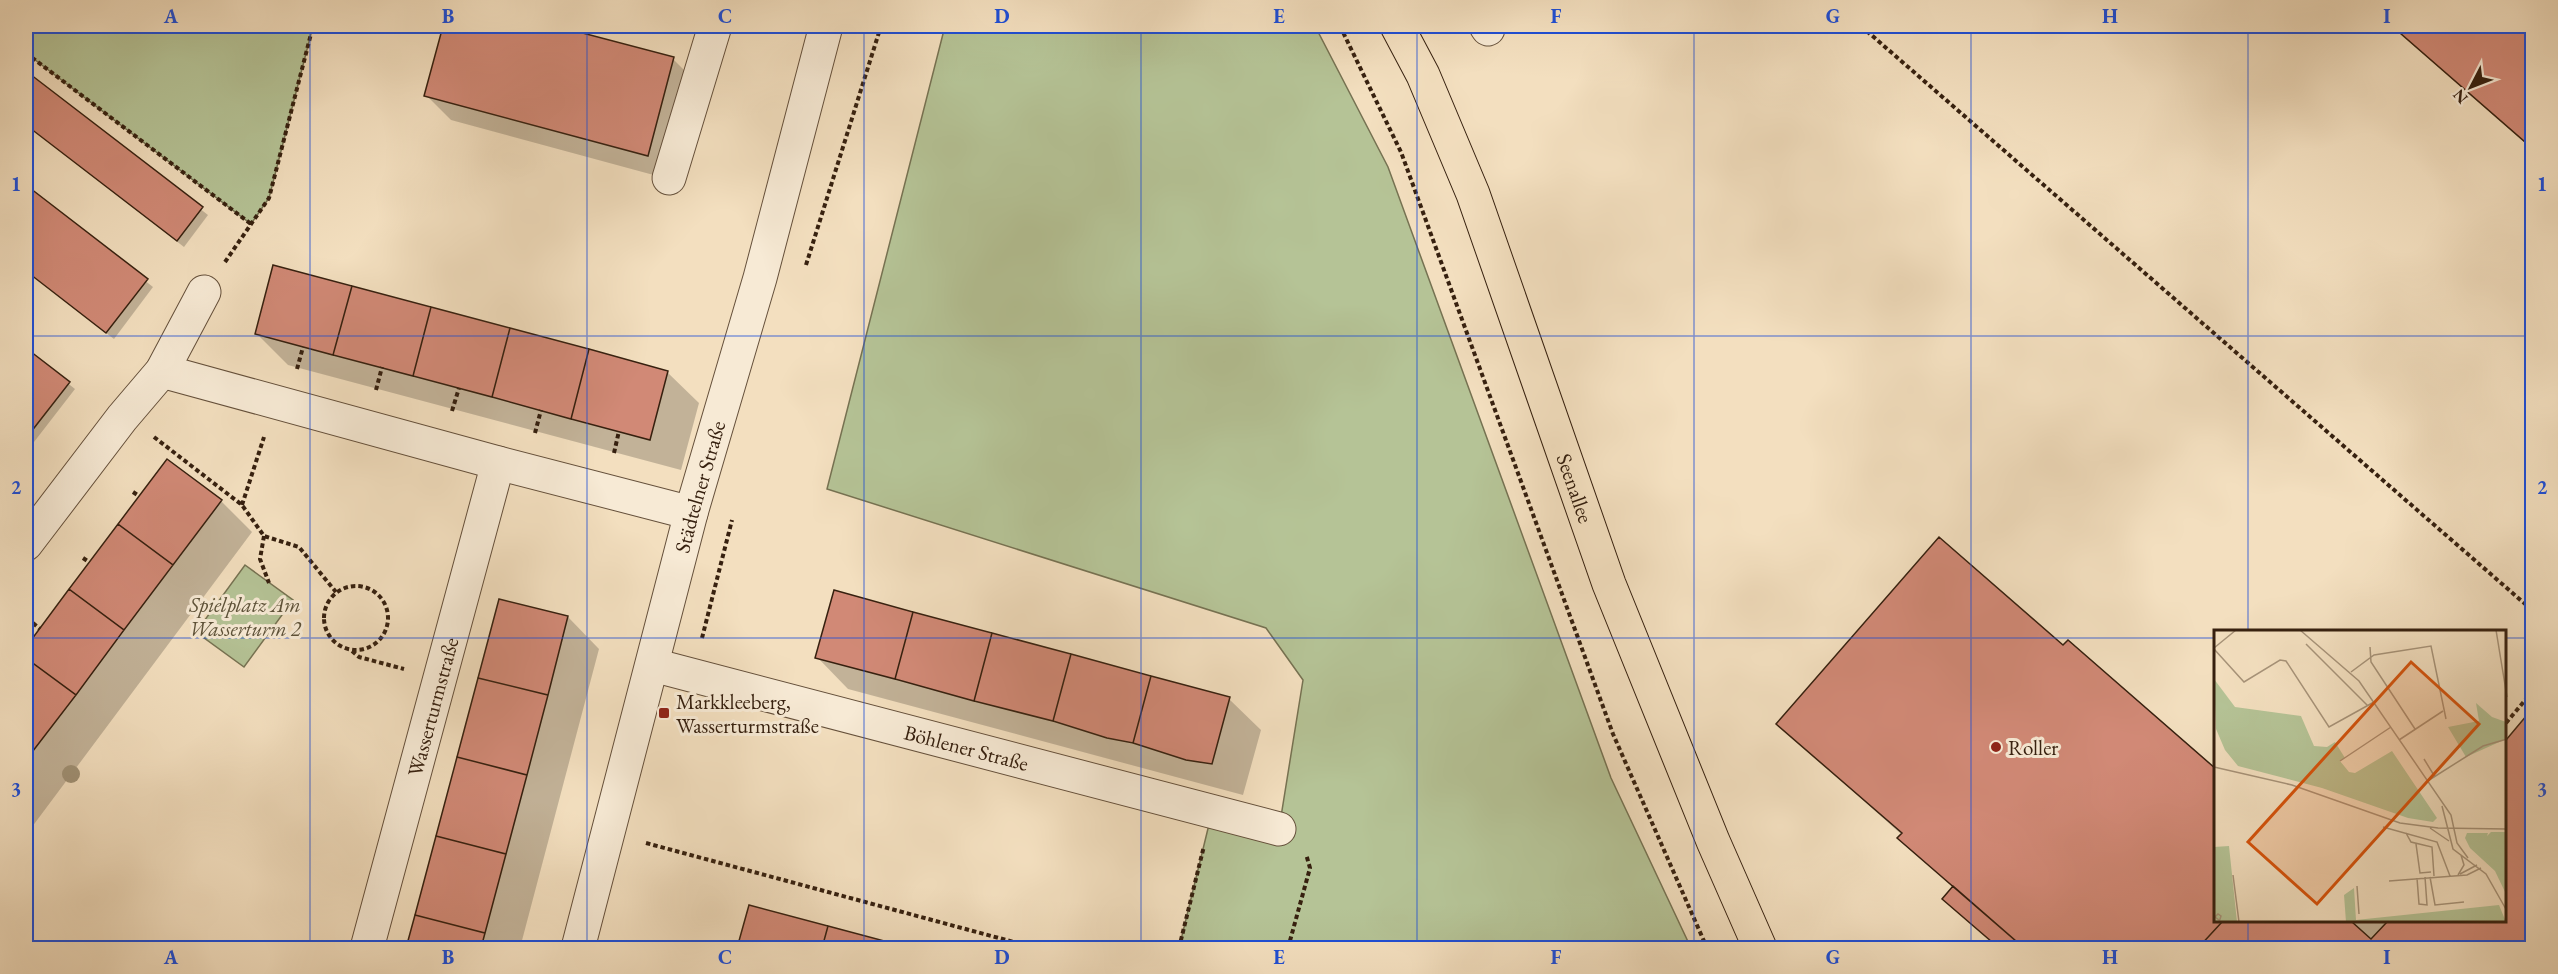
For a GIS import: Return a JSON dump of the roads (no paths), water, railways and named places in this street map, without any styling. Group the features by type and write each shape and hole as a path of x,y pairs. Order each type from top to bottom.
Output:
{"main road":[{"name":"Seenallee","path":"1397,26 1423,75 1473,194 1609,584 1713,842 1760,948"}],"street":[{"path":"669,178 715,26"},
{"name":"Städtelner Straße","path":"578,948 691,513 760,278 826,26"},
{"path":"26,544 162,371 204,292"},
{"path":"162,371 285,391 498,464 691,513"},
{"name":"Wasserturmstraße","path":"367,948 498,464"},
{"name":"Böhlener Straße","path":"653,665 1279,829"}],"place":[{"name":"Markkleeberg, Wasserturmstraße","path":"664,713"},
{"name":"Roller","path":"1996,747"}],"park label":[{"name":"Spielplatz Am Wasserturm 2","path":"245,616"}]}
